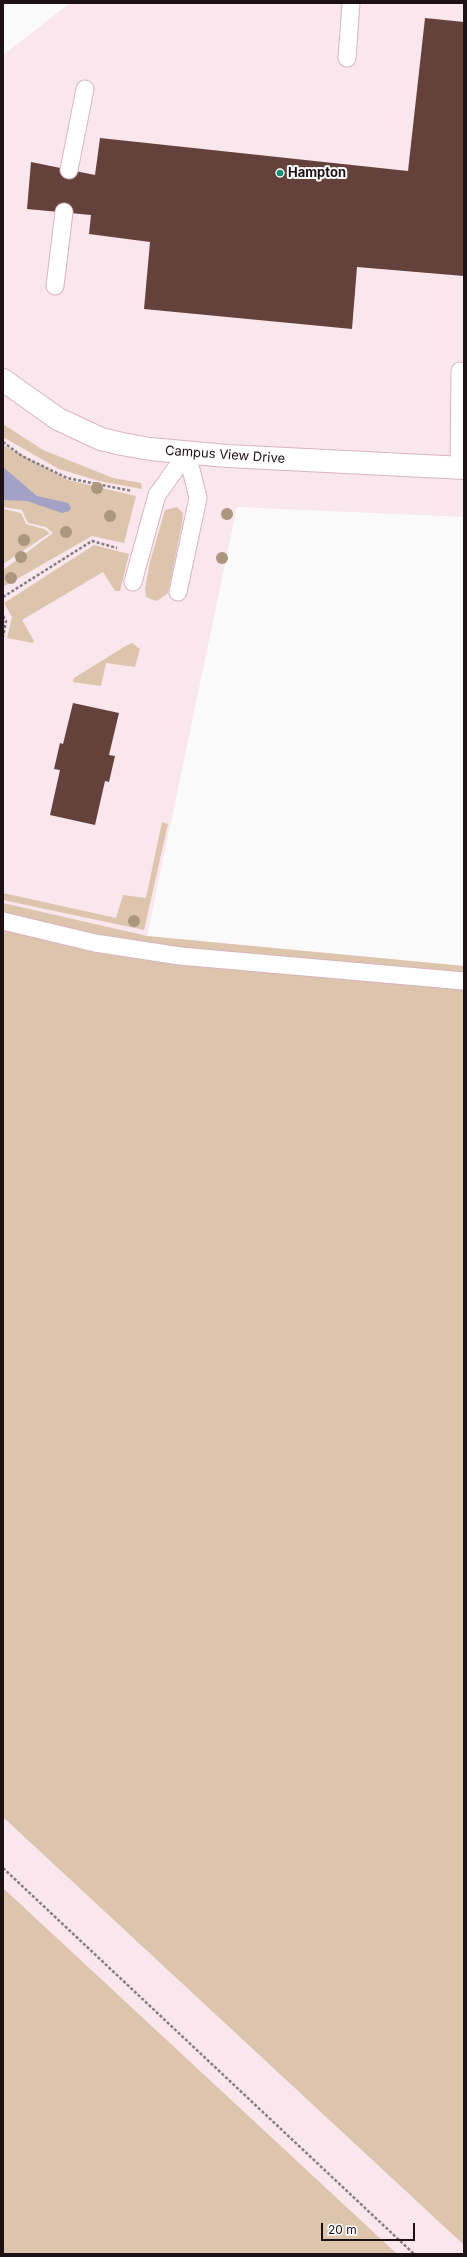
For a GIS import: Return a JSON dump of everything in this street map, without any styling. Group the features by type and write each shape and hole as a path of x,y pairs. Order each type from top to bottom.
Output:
{"street":[{"name":"Campus View Drive","path":"3,380 58,419 101,439 150,449 186,453 461,468"}],"lane":[{"path":"347,58 351,3"},
{"path":"69,170 85,88"},
{"path":"55,286 64,212"},
{"path":"460,371 461,468"},
{"path":"133,582 157,495 186,453"},
{"path":"178,592 198,498 186,453"},
{"path":"3,921 96,943 180,956 464,981"}],"path":[{"path":"3,442 22,456 67,478 135,492"},
{"path":"3,597 92,541 122,549"},
{"path":"3,616 6,622 3,637"},
{"path":"3,1868 414,2254"}],"shaded area":[{"path":"70,3 464,3 464,517 237,507 147,936 464,966 464,2254 3,2254 3,55"},
{"path":"3,424 43,450 113,478 141,483 142,489 99,481 59,469 3,437"},
{"path":"3,445 68,480 136,496 124,543 92,536 3,587 3,570 53,533 46,527 28,523 22,510 3,507"},
{"path":"177,507 183,513 182,524 168,593 157,601 146,597 145,589 150,562 165,510"},
{"path":"3,509 21,513 26,524 44,529 50,533 3,564"},
{"path":"94,545 129,554 120,591 115,591 103,572 22,620 34,641 33,643 7,638 12,617 4,603"},
{"path":"132,643 140,649 135,667 106,663 101,686 73,682 74,678"},
{"path":"162,822 168,824 144,930 3,900 3,893 116,918 123,895 146,898"},
{"path":"3,903 147,936 464,966 464,2245 3,1817"},
{"path":"3,1888 397,2254 3,2254"}],"water":[{"path":"3,467 37,496 68,503 71,508 69,511 62,513 27,501 3,500"}],"building":[{"name":"Hampton","path":"425,18 464,22 464,276 357,267 352,329 144,309 150,242 89,234 91,215 27,209 31,162 95,175 100,138 408,171"},
{"path":"73,703 119,713 109,755 115,756 109,782 105,781 95,825 50,815 60,770 54,769 60,743 63,744"}],"place":[{"name":"Hampton","path":"280,173"}]}
